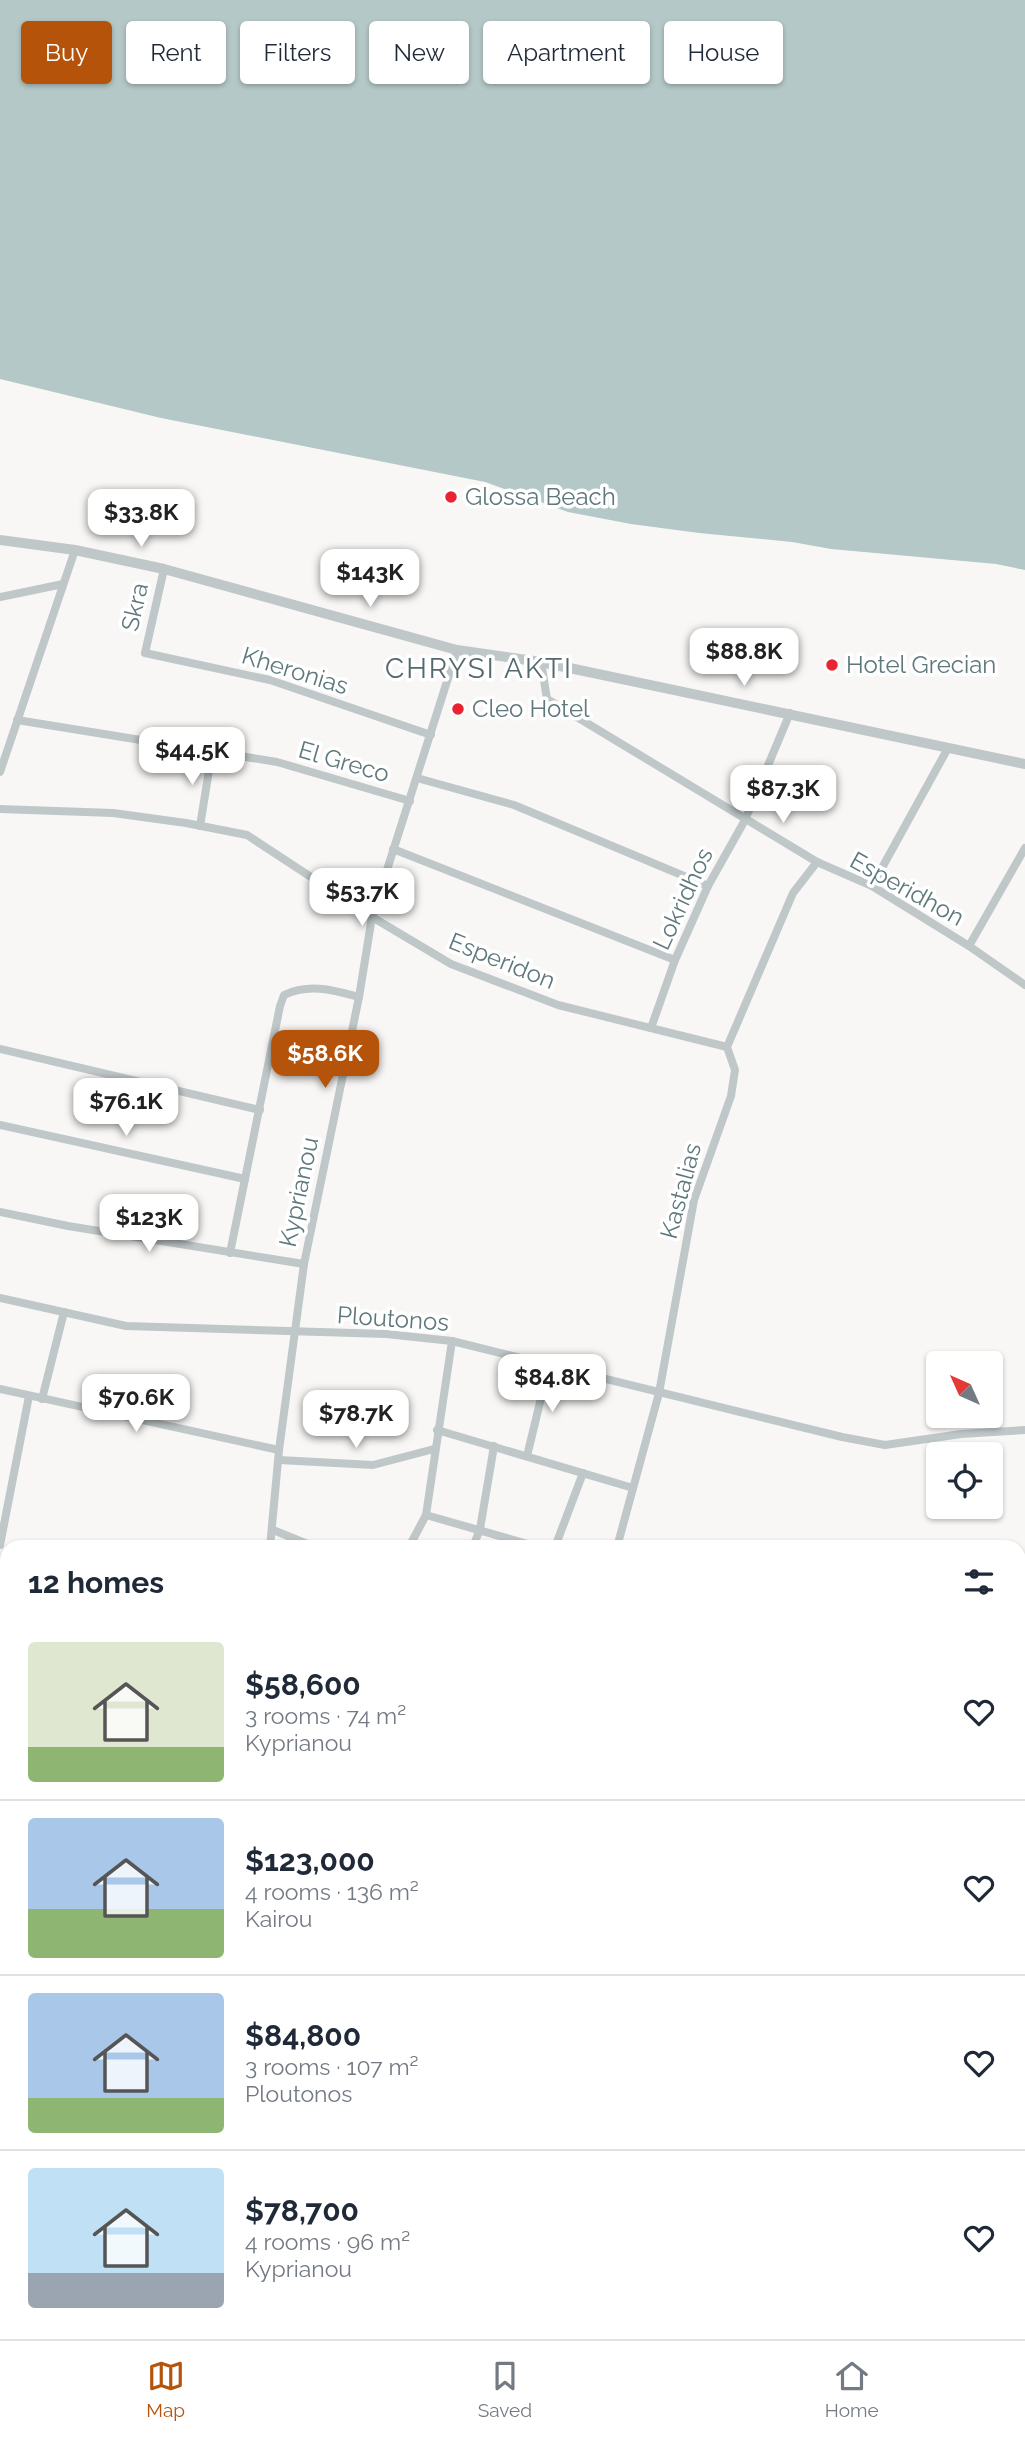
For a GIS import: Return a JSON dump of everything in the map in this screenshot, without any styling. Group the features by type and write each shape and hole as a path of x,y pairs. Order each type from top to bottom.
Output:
{"street":[{"path":"0,540 75,550 164,569 457,650 541,663 1025,764"},
{"path":"0,772 75,550"},
{"name":"Skra","path":"145,653 164,569"},
{"path":"0,597 63,584"},
{"name":"Kyprianou","path":"271,1540 279,1450 304,1264 359,997 372,917 457,650"},
{"name":"Kheronias","path":"145,653 270,680 431,735"},
{"name":"Esperidhon","path":"541,663 547,699 817,862 872,886 969,946 1025,985"},
{"name":"Lokridhos","path":"651,1028 675,960 708,886 745,820 790,713"},
{"name":"El Greco","path":"17,720 276,762 410,801"},
{"path":"872,886 948,748"},
{"path":"200,826 212,752"},
{"path":"417,778 514,805 708,886"},
{"name":"Esperidon","path":"0,809 113,813 247,835 372,917 451,964 558,1005 727,1047"},
{"path":"969,946 1025,848"},
{"path":"393,849 675,960"},
{"path":"727,1047 793,893 817,862"},
{"path":"230,1253 284,995 298,988 324,988 359,997"},
{"name":"Kastalias","path":"619,1540 659,1392 694,1200 731,1096 735,1070 727,1047"},
{"path":"0,1049 260,1110"},
{"path":"0,1125 245,1179"},
{"path":"0,1212 68,1226 304,1264"},
{"name":"Ploutonos","path":"0,1298 126,1326 386,1334 452,1341 842,1437 885,1445 961,1434 1025,1430"},
{"path":"42,1399 64,1312"},
{"path":"413,1540 426,1515 452,1341"},
{"path":"527,1456 549,1365"},
{"path":"0,1389 279,1450"},
{"path":"1,1540 29,1396"},
{"path":"437,1430 633,1488"},
{"path":"476,1540 494,1446"},
{"path":"279,1460 373,1465 434,1449"},
{"path":"558,1540 583,1473"},
{"path":"426,1515 515,1540"},
{"path":"273,1530 298,1540"}],"shaded area":[{"path":"0,0 1025,0 1025,570 996,564 831,549 792,542 631,524 568,512 485,482 161,418 0,379"}],"place":[{"name":"Glossa Beach","path":"451,497"},
{"name":"Hotel Grecian","path":"832,665"},
{"name":"Cleo Hotel","path":"458,709"}],"district":[{"name":"CHRYSI AKTI","path":"479,668"}]}
